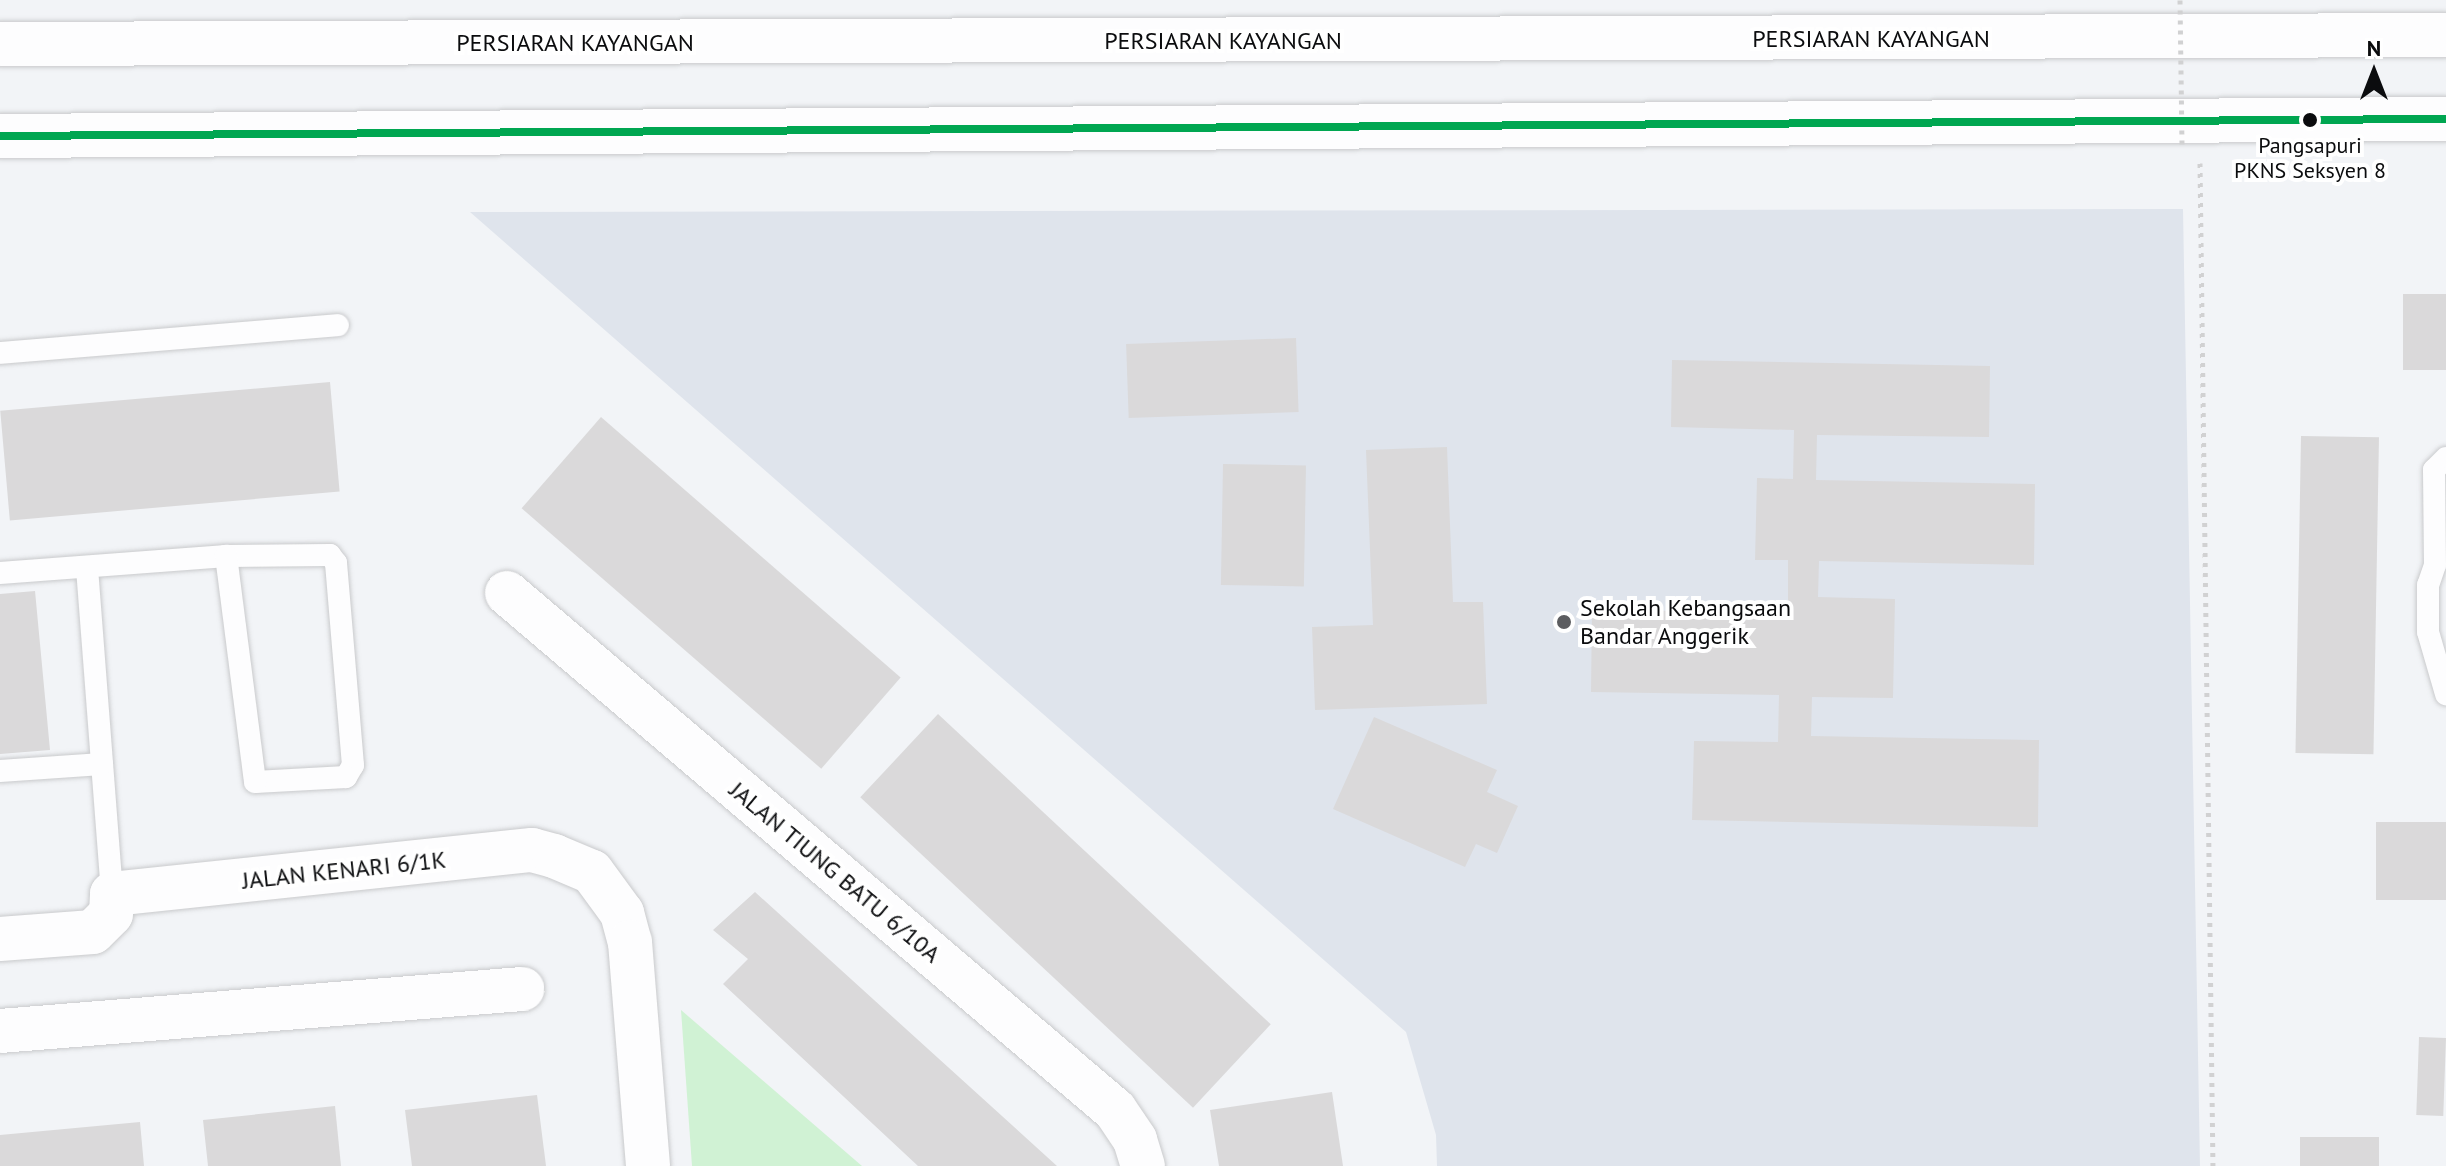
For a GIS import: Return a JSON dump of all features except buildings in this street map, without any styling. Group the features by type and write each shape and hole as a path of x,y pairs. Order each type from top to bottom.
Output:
{"main road":[{"name":"PERSIARAN KAYANGAN","path":"0,44 2446,35"},
{"path":"0,136 2446,119"},
{"name":"JALAN TIUNG BATU 6/10A","path":"507,593 1115,1110 1135,1140 1143,1166"},
{"name":"JALAN KENARI 6/1K","path":"112,894 532,850 592,872 622,913 630,942 648,1166"},
{"path":"0,939 93,932 111,914 112,894"},
{"path":"0,1031 522,989"}],"lane":[{"path":"0,353 338,325"},
{"path":"2446,458 2434,470 2441,564 2428,585 2428,632 2446,694"},
{"path":"0,573 226,556 317,552 330,555 336,563 353,765 346,777 255,782 226,556"},
{"path":"87,568 112,894"},
{"path":"0,771 102,764"}],"path":[{"path":"2180,0 2182,145"},
{"path":"2200,157 2213,1166"}],"shaded area":[{"name":"Sekolah Kebangsaan Bandar Anggerik","path":"2183,209 2200,1166 1437,1166 1436,1135 1406,1032 470,212"}],"green space":[{"path":"681,1010 862,1166 692,1166"}],"transit line":[{"path":"0,136 2446,119"}],"place":[{"name":"Pangsapuri PKNS Seksyen 8","path":"2310,120"},
{"name":"Sekolah Kebangsaan Bandar Anggerik","path":"1564,622"}]}
